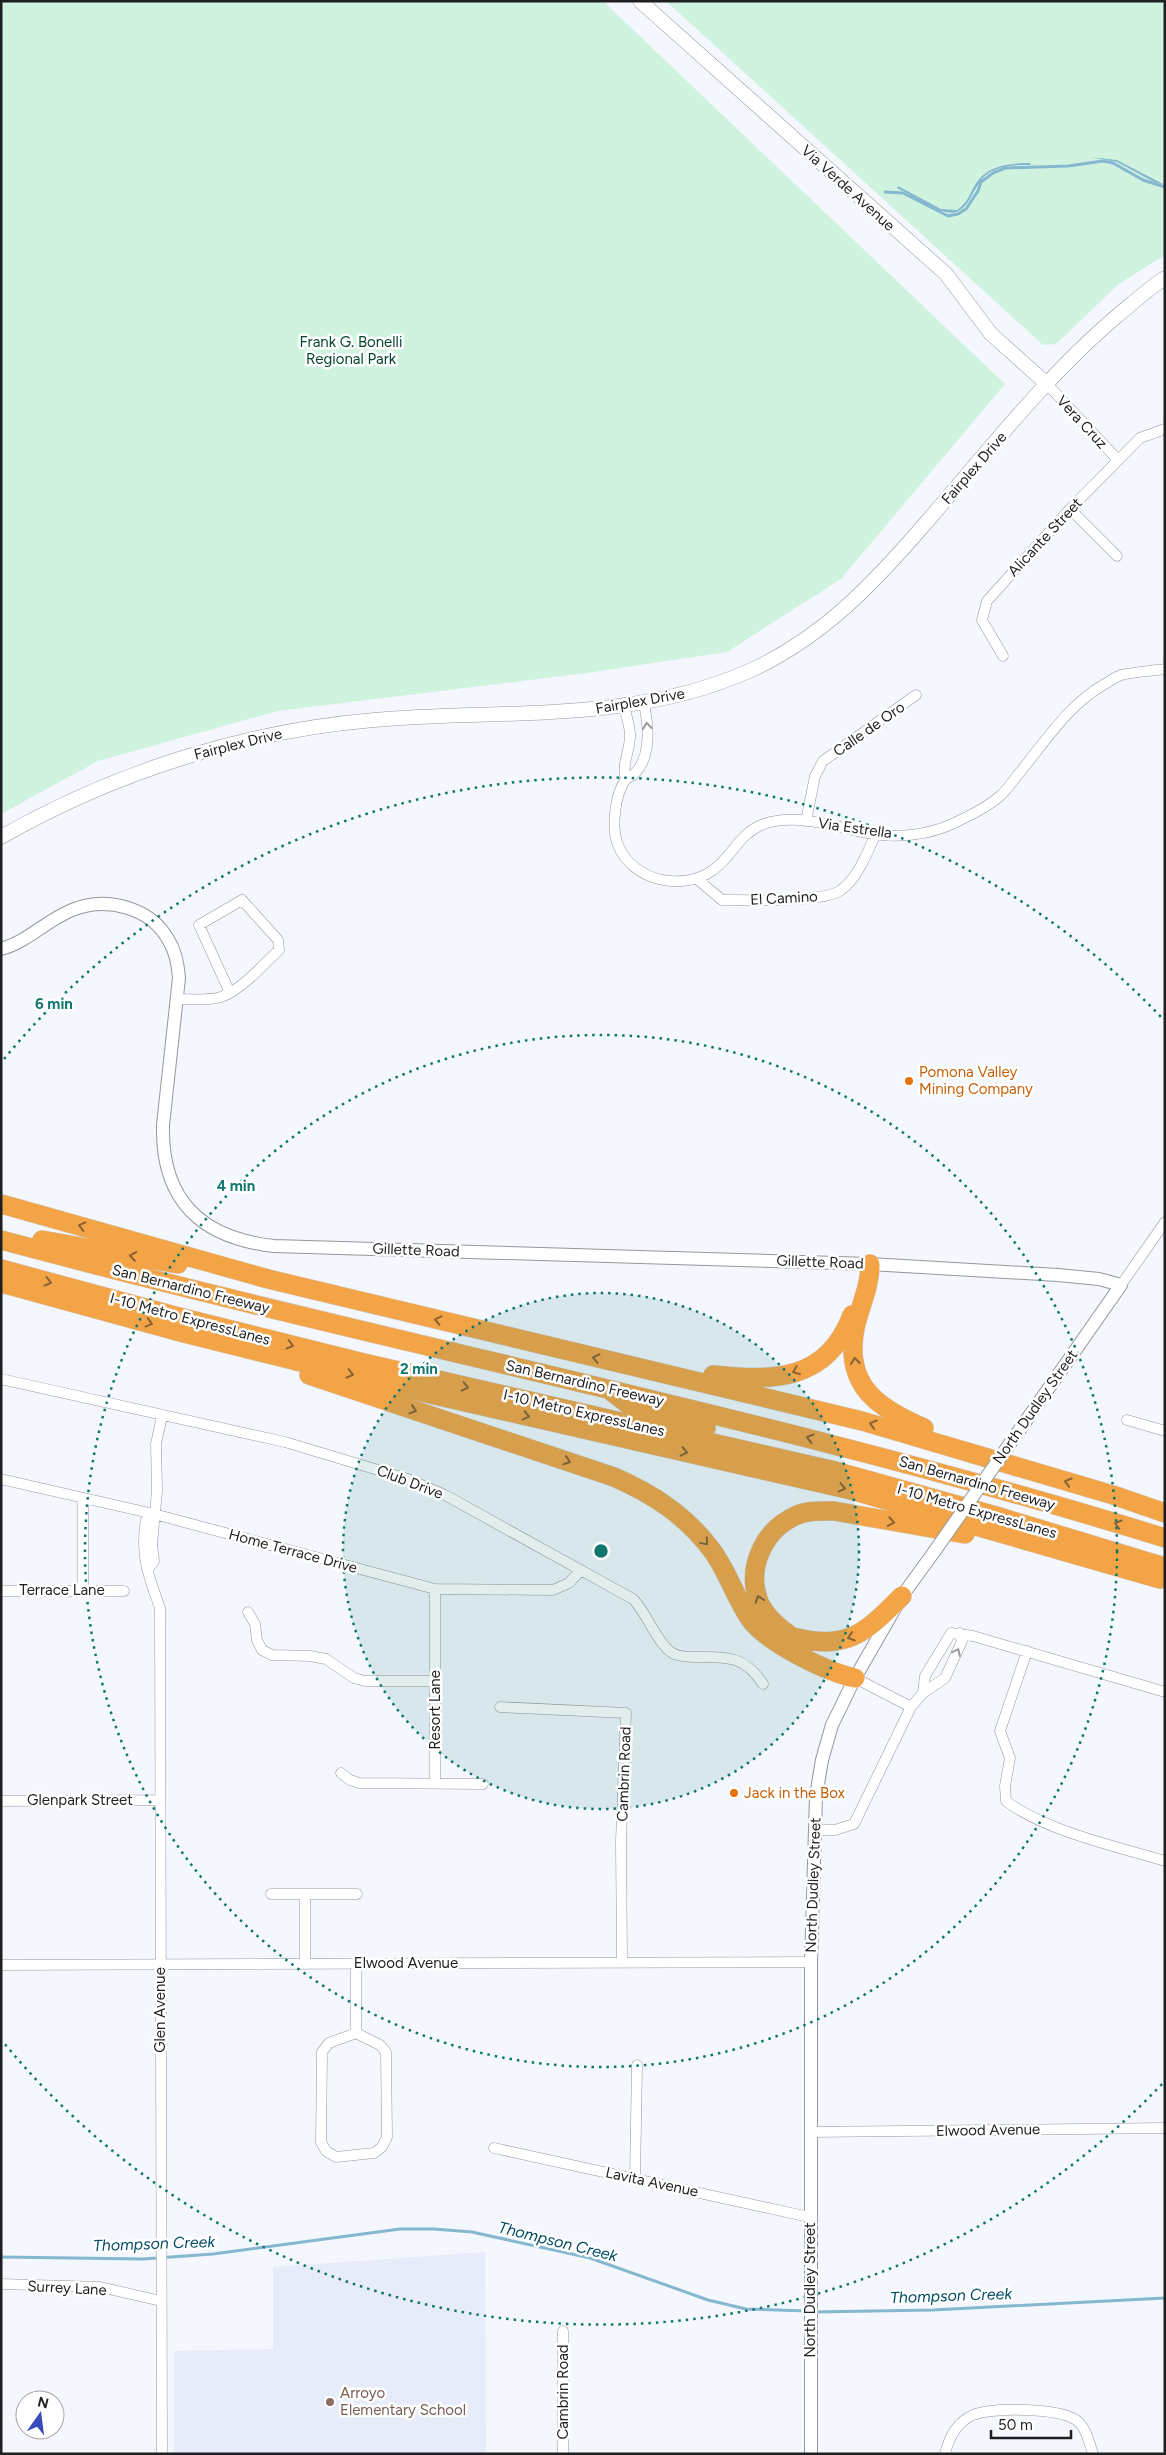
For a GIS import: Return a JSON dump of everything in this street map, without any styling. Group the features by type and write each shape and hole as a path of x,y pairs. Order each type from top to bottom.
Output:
{"highway":[{"path":"1,1204 268,1280 862,1420 1165,1513"},
{"path":"1,1232 268,1280"},
{"name":"San Bernardino Freeway","path":"1,1240 172,1286 605,1387 913,1465 1165,1538"},
{"path":"1,1253 40,1263 72,1259"},
{"path":"631,1366 756,1379 780,1377 796,1372 826,1355 847,1329 864,1274 870,1264"},
{"path":"870,1264 870,1276 855,1329 855,1367 860,1383 869,1395 896,1416 1020,1468"},
{"name":"I-10 Metro ExpressLanes","path":"1,1269 175,1316 364,1363 831,1470 987,1513 1165,1568"},
{"path":"7,1287 426,1393 851,1490 1165,1580"},
{"path":"184,1333 614,1477 642,1489 680,1514 697,1532 712,1550 750,1618 760,1630 775,1642 838,1675 855,1678"},
{"name":"I-10 Metro ExpressLanes","path":"605,1387 637,1411 918,1482 1165,1554"},
{"path":"855,1678 845,1665 789,1636 773,1622 760,1604 754,1571 758,1554 767,1539 780,1526 795,1516 812,1511 834,1511 1053,1548"},
{"path":"789,1636 817,1642 858,1635 872,1626 902,1596"}],"main road":[{"name":"Via Verde Avenue","path":"640,1 946,274 991,334 1047,384"},
{"name":"Fairplex Drive","path":"1,837 88,793 166,764 227,745 292,731 374,720 582,711 624,706 704,689 750,671 795,647 862,594 892,563 1047,384 1086,342 1165,278"}],"street":[{"name":"Vera Cruz","path":"1047,384 1118,460"},
{"name":"Alicante Street","path":"1003,656 982,620 987,601 1070,509 1140,438 1165,429"},
{"path":"1070,509 1117,556"},
{"name":"Via Estrella","path":"624,706 630,732 629,747 623,771 626,779 614,818 616,839 624,856 643,873 653,878 678,881 697,879 714,870 741,839 759,826 779,820 806,821 875,834 918,835 949,826 975,814 1001,795 1072,708 1092,691 1120,676 1165,669"},
{"name":"Calle de Oro","path":"806,821 815,776 823,761 916,695"},
{"name":"Via Estrella","path":"626,779 634,774 642,764 646,749 648,733 644,703"},
{"path":"629,747 646,749"},
{"name":"El Camino","path":"697,879 722,900 821,897 841,891 864,862 875,834"},
{"path":"178,998 200,1000 220,997 230,993 280,950 278,940 242,900 199,925 230,993"},
{"name":"Gillette Road","path":"1,949 19,941 71,910 83,906 108,904 125,907 142,914 158,925 169,940 177,959 179,978 166,1101 163,1150 168,1174 175,1191 187,1208 203,1223 223,1235 248,1243 274,1246 870,1264 1058,1275 1098,1279 1121,1285"},
{"path":"1121,1285 1165,1222"},
{"name":"North Dudley Street","path":"811,2454 809,2217 811,1962 814,1830 822,1760 832,1725 855,1678 902,1596 1121,1285"},
{"name":"Club Drive","path":"1,1379 286,1442 426,1486 633,1599 643,1609 666,1647 675,1654 687,1657 728,1656 744,1663 756,1673 763,1684"},
{"name":"Glen Avenue","path":"162,1416 156,1444 157,1491 154,1514 146,1520 154,1561 149,1568 160,1608 162,2454"},
{"path":"1127,1420 1165,1431"},
{"name":"Home Terrace Drive","path":"1,1479 154,1514 435,1589 553,1590 569,1583 581,1570"},
{"path":"82,1590 83,1498"},
{"name":"Resort Lane","path":"435,1589 435,1783"},
{"name":"Terrace Lane","path":"1,1590 124,1590"},
{"path":"248,1612 255,1624 257,1640 262,1650 272,1655 310,1656 326,1659 354,1678 365,1681 435,1681"},
{"path":"923,1693 925,1676 951,1633 960,1633 1027,1651 1165,1692"},
{"path":"814,1830 835,1830 854,1824 910,1708 923,1693 939,1683 949,1671 962,1641 960,1633"},
{"path":"1027,1651 1000,1732 1010,1758 1006,1801 1020,1812 1045,1823 1165,1861"},
{"path":"934,1660 949,1671"},
{"path":"855,1678 910,1708"},
{"name":"Cambrin Road","path":"500,1707 626,1713 621,1842 622,1961"},
{"path":"341,1773 350,1780 359,1783 483,1784"},
{"name":"Glenpark Street","path":"1,1801 159,1800"},
{"path":"271,1894 357,1894"},
{"path":"305,1894 305,1964"},
{"name":"Elwood Avenue","path":"1,1965 622,1961 811,1962"},
{"path":"356,1964 356,2033"},
{"path":"356,2033 380,2045 386,2052 386,2137 382,2147 374,2153 336,2157 326,2151 321,2142 322,2052 329,2043 356,2033"},
{"path":"635,2179 636,2065"},
{"name":"Elwood Avenue","path":"810,2132 1165,2128"},
{"name":"Lavita Avenue","path":"494,2148 809,2217"},
{"name":"Surrey Lane","path":"1,2284 100,2287 161,2301"},
{"name":"Cambrin Road","path":"563,2331 563,2454"},
{"path":"945,2454 948,2441 958,2425 974,2415 991,2412 1049,2412 1076,2420 1087,2434 1093,2454"}],"shaded area":[{"name":"Arroyo Elementary School","path":"485,2252 486,2454 174,2454 174,2351 273,2349 273,2267"}],"green space":[{"name":"Frank G. Bonelli Regional Park","path":"1,1 603,1 1005,384 841,579 727,652 587,673 278,711 98,761 1,814"},
{"path":"666,1 1165,1 1165,255 1120,283 1056,344 1043,345"}],"water":[{"path":"1090,157 1117,160 1165,185 1154,182 1117,162"},
{"path":"1030,163 1031,165 1007,166 996,169 986,175 965,206 954,213 934,208 897,188 898,186 941,209 957,210 966,201 977,182 987,172 1001,166"}],"waterway":[{"path":"885,192 903,193 948,216 958,214 966,209 978,191 981,182 993,173 1005,168 1068,166 1103,161 1113,163 1143,180 1165,187"},
{"name":"Thompson Creek","path":"1,2257 143,2259 213,2254 400,2229 434,2229 472,2232 590,2258 708,2300 746,2309 807,2311"},
{"name":"Thompson Creek","path":"813,2312 933,2310 1165,2298"}],"place":[{"name":"Pomona Valley Mining Company","path":"909,1081"},
{"name":"Jack in the Box","path":"734,1793"},
{"name":"Arroyo Elementary School","path":"330,2402"}]}
